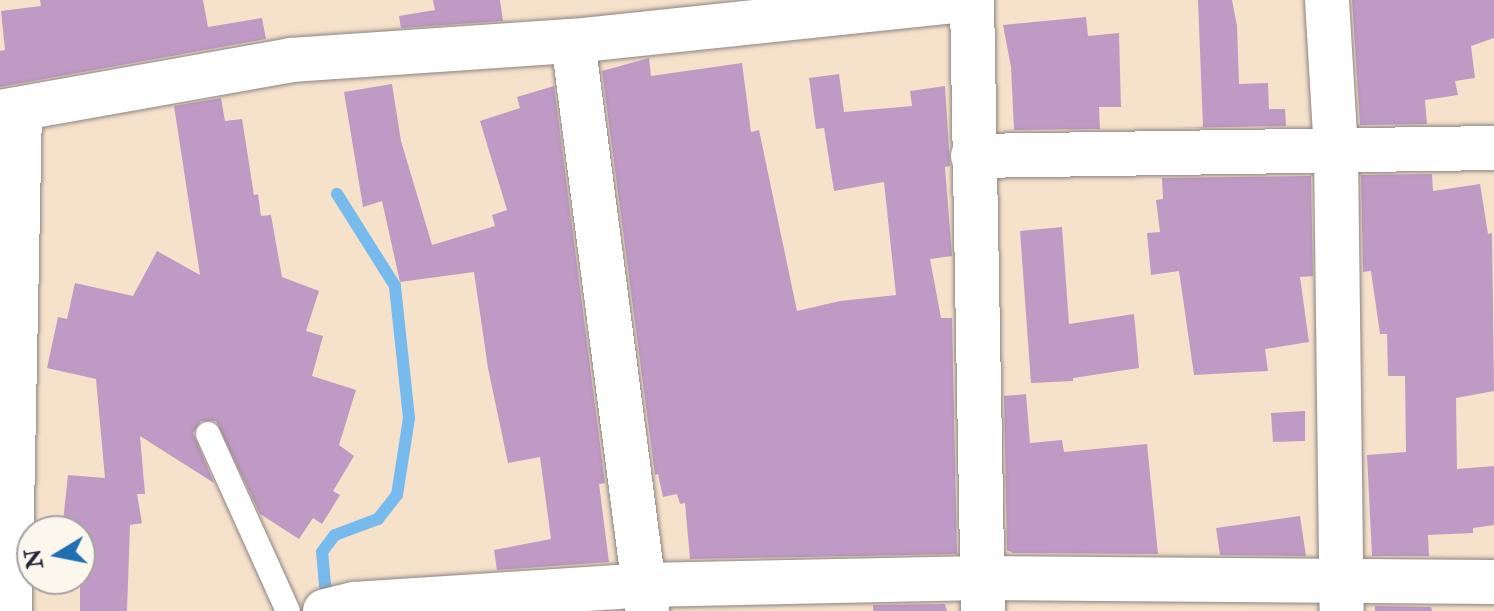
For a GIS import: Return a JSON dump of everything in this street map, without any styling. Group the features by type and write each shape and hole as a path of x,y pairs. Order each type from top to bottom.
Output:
{"street":[{"path":"10,611 10,110 291,60 573,41 965,0"},
{"path":"972,0 982,594"},
{"path":"1327,0 1336,151 1342,595"},
{"path":"573,41 646,598"},
{"path":"973,156 1494,148"},
{"path":"340,607 646,598 982,594 1342,595 1494,582"}],"lane":[{"path":"208,434 288,611"}],"building":[{"path":"40,0 203,0 208,27 262,18 266,39 0,87 0,51 5,50 1,11 41,6"},
{"path":"433,0 500,0 503,21 401,28 399,16 435,10"},
{"path":"1198,0 1232,0 1237,26 1239,84 1268,83 1269,109 1285,109 1286,126 1174,128 1203,127"},
{"path":"1352,0 1494,0 1494,38 1471,46 1475,78 1455,81 1458,95 1425,100 1427,124 1360,125"},
{"path":"1086,17 1088,36 1119,33 1121,107 1099,107 1100,129 1014,130 1011,67 1003,25"},
{"path":"649,58 651,76 742,63 751,132 759,130 797,311 840,301 896,295 884,182 834,191 824,128 816,129 809,78 839,74 844,112 912,106 910,91 945,86 950,166 945,167 952,256 930,259 941,318 952,318 957,554 690,559 685,503 680,504 677,494 663,497 658,474 655,475 602,71"},
{"path":"392,84 401,141 432,245 495,226 492,215 507,210 480,121 520,108 517,97 554,86 605,483 599,484 609,562 497,570 494,550 551,539 540,457 508,463 488,368 474,272 400,282 382,201 363,207 344,92"},
{"path":"221,98 225,121 242,119 254,195 258,194 261,216 271,215 282,277 319,291 306,331 323,336 312,376 356,390 339,445 354,456 333,491 340,495 322,524 313,518 299,539 260,514 216,421 201,421 193,433 214,483 140,436 145,494 137,494 142,523 130,525 127,611 80,611 80,595 96,595 96,515 64,515 68,475 105,478 96,379 47,368 58,317 67,319 75,283 133,296 157,251 200,275 174,106"},
{"path":"1432,174 1433,191 1480,184 1488,234 1492,233 1494,391 1456,398 1457,469 1494,466 1494,525 1473,528 1473,533 1428,535 1429,556 1372,556 1367,455 1406,452 1405,376 1388,376 1387,334 1380,334 1371,271 1363,272 1361,175"},
{"path":"1311,176 1313,276 1300,277 1309,342 1265,349 1268,371 1194,375 1179,271 1151,275 1147,233 1160,232 1156,200 1163,199 1162,178"},
{"path":"1062,227 1069,324 1134,314 1139,368 1073,378 1073,381 1031,383 1020,231"},
{"path":"1026,394 1030,443 1062,440 1064,452 1147,444 1158,554 1013,553 1007,550 1004,396"},
{"path":"1305,411 1305,441 1273,442 1271,413"},
{"path":"1300,516 1306,556 1220,555 1216,528"},
{"path":"945,604 947,611 873,611 873,605"},
{"path":"1375,606 1431,607 1432,611 1375,611"}],"waterway":[{"path":"333,601 325,585 322,552 335,535 378,519 397,495 409,418 395,286 337,194"}]}
